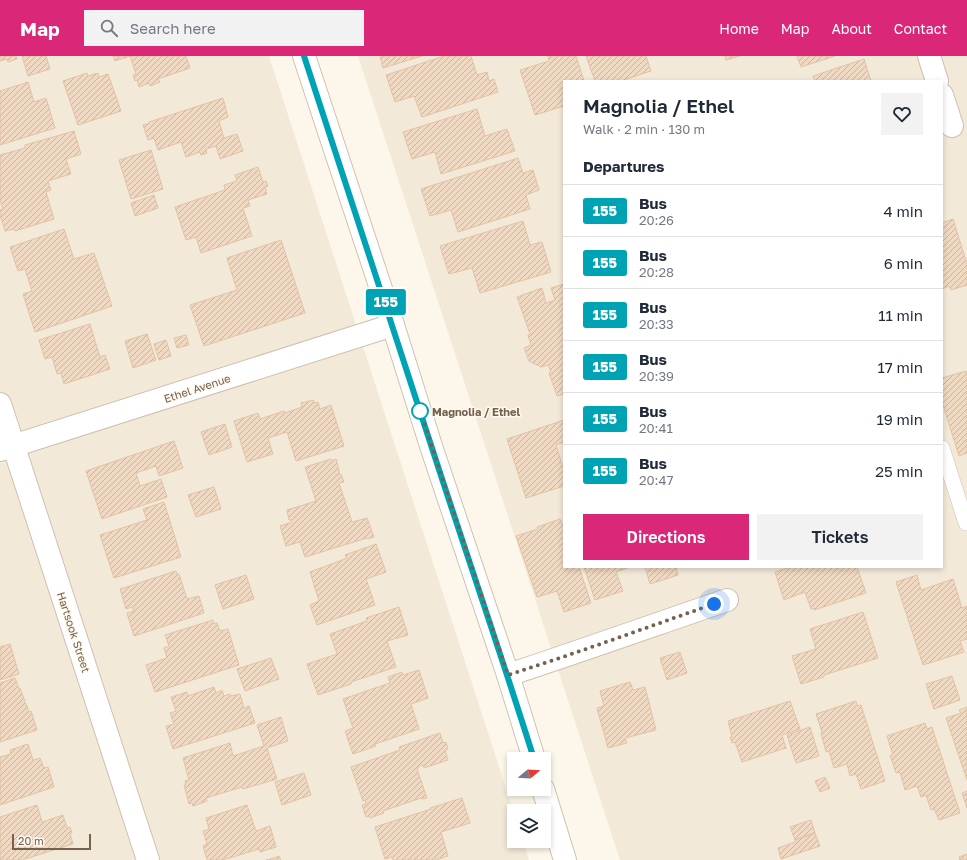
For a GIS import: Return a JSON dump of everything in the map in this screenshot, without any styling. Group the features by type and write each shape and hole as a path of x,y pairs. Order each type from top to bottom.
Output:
{"street":[{"path":"304,56 431,446 508,675 532,752"},
{"path":"929,56 937,80"},
{"path":"943,98 954,126"},
{"name":"Ethel Avenue","path":"7,448 393,326"},
{"name":"Hartsook Street","path":"0,404 7,448 148,860"},
{"path":"508,675 578,653 634,631 727,600"},
{"path":"545,796 566,860"}],"lane":[{"path":"943,451 966,523"}],"shaded area":[{"path":"0,56 269,56 507,791 507,796 508,796 511,804 507,804 507,848 525,848 529,860 0,860"},
{"path":"358,56 967,56 967,860 620,860"}],"building":[{"path":"0,56 16,56 17,59 8,62 7,59 0,61"},
{"path":"22,56 46,56 50,69 28,76"},
{"path":"113,56 130,56 115,61"},
{"path":"130,56 186,56 190,68 158,79 160,82 150,86 149,83 139,87 137,80 135,81 133,75 136,74"},
{"path":"380,56 422,56 383,68"},
{"path":"444,56 471,56 477,75 487,72 489,81 494,79 498,92 422,117 414,96 395,102 386,75"},
{"path":"548,56 576,56 584,80 563,80 563,106 535,115 520,70 549,61"},
{"path":"586,56 646,56 651,71 624,80 595,80"},
{"path":"725,56 740,56 726,60"},
{"path":"797,56 835,56 801,67"},
{"path":"864,59 871,80 815,80 813,76"},
{"path":"87,73 88,76 98,73 99,77 108,74 121,111 78,125 63,81"},
{"path":"28,82 34,102 46,98 55,128 0,145 0,91"},
{"path":"223,98 228,117 219,121 224,138 237,134 243,151 220,159 216,146 206,149 207,153 201,155 200,152 186,157 181,142 158,150 154,138 148,140 143,125"},
{"path":"477,109 485,136 507,129 515,151 441,174 435,152 412,159 403,132"},
{"path":"74,131 81,154 66,159 71,174 48,181 51,190 46,192 54,219 15,231 14,229 5,231 0,215 0,210 3,209 0,200 0,155 25,148 25,145"},
{"path":"151,150 163,189 131,199 119,160"},
{"path":"518,158 523,173 533,170 539,190 526,195 530,209 458,232 451,210 430,216 421,189"},
{"path":"258,167 263,182 266,181 268,186 265,187 267,194 248,200 250,206 243,208 252,236 201,253 196,237 186,240 175,207 225,190 224,185 237,181 235,175"},
{"path":"154,195 158,208 135,216 131,203"},
{"path":"953,219 967,264 967,285 951,290 949,286 943,289 943,223"},
{"path":"523,221 530,245 542,242 551,272 480,293 472,268 449,274 440,246"},
{"path":"64,229 74,259 94,253 112,306 35,332 23,294 32,291 25,269 18,271 10,247"},
{"path":"281,240 305,313 204,346 190,305 237,290 227,258"},
{"path":"563,284 563,394 557,396 549,373 551,372 548,365 541,367 529,361 524,348 531,345 528,335 530,334 517,297 542,288 546,303 555,300 551,288"},
{"path":"90,324 100,357 105,355 110,369 64,384 61,373 57,374 52,357 45,359 39,340"},
{"path":"147,334 156,360 133,368 125,341"},
{"path":"186,335 189,345 177,348 174,338"},
{"path":"166,340 171,356 159,360 154,344"},
{"path":"966,371 967,375 967,453 959,456 943,405 943,378"},
{"path":"313,400 315,403 318,402 320,409 331,405 344,446 296,461 287,432 268,438 273,454 247,462 234,421 258,413 260,419 284,411 285,413 302,407 301,403"},
{"path":"563,420 563,442 556,445 563,468 563,486 526,498 507,439"},
{"path":"225,424 232,447 209,455 201,432"},
{"path":"174,441 183,468 159,476 156,466 136,473 140,486 161,479 167,497 102,519 86,471"},
{"path":"331,459 332,461 336,459 340,475 341,474 344,482 339,483 352,522 367,518 374,537 305,557 300,542 286,546 280,526 292,522 289,520 287,510 316,501 305,467"},
{"path":"214,487 221,509 196,517 188,495"},
{"path":"164,502 181,557 114,578 100,535 147,520 143,509"},
{"path":"560,519 563,526 563,568 579,568 591,603 564,612 557,591 537,597 516,536 538,529 537,527"},
{"path":"376,544 386,572 366,579 375,605 317,625 310,605 319,601 310,572 347,558 345,555"},
{"path":"584,568 627,568 616,572 623,591 595,600"},
{"path":"645,568 676,568 678,575 650,584"},
{"path":"787,568 857,568 866,593 814,610 813,608 811,609 805,592 784,600 775,572"},
{"path":"176,571 177,574 179,574 187,599 199,596 204,613 134,636 127,613 134,611 132,607 126,609 120,589"},
{"path":"246,575 254,599 223,609 215,585"},
{"path":"917,575 921,590 953,579 962,608 967,606 967,639 960,641 964,652 923,665 896,582"},
{"path":"399,607 408,635 387,641 396,667 318,695 307,664 337,654 330,634 367,621 366,618"},
{"path":"863,612 878,658 801,684 792,656 816,649 810,629"},
{"path":"213,620 214,624 217,623 220,631 228,629 239,665 155,692 146,665 167,658 164,648 169,646 165,635"},
{"path":"10,644 19,674 0,680 0,647"},
{"path":"680,652 687,673 667,680 660,658"},
{"path":"271,658 279,679 245,691 237,669"},
{"path":"419,670 428,698 411,704 419,729 375,744 376,746 353,754 345,731 353,728 343,699 390,683 388,677 402,672 403,675"},
{"path":"952,676 960,700 934,709 926,684"},
{"path":"15,678 29,712 31,711 37,730 0,742 0,683"},
{"path":"630,682 633,690 645,687 656,730 625,738 627,743 608,748 597,708 604,706 600,691"},
{"path":"214,687 216,693 222,690 224,696 230,694 231,696 240,694 244,708 249,706 255,723 173,749 166,726 174,724 170,713 176,711 171,697 187,692 188,696"},
{"path":"790,701 800,729 782,735 786,748 742,762 735,742 732,743 728,721"},
{"path":"856,701 857,706 861,705 885,781 861,789 856,774 850,776 847,764 834,768 829,751 826,752 822,732 816,714"},
{"path":"967,707 967,780 946,718 961,713 959,710"},
{"path":"281,717 288,741 267,748 277,779 243,789 242,787 206,798 207,801 193,806 192,803 189,804 184,785 186,785 185,781 189,780 183,758 230,743 233,756 264,746 257,725"},
{"path":"925,723 927,729 932,727 960,813 939,820 934,809 931,810 926,795 921,797 917,786 905,790 900,772 896,773 890,755 893,755 887,736"},
{"path":"810,727 819,756 796,763 787,735"},
{"path":"440,733 443,743 446,742 448,749 445,750 448,760 424,768 423,765 417,769 427,798 421,798 383,811 384,813 370,818 369,816 366,817 362,805 366,804 365,800 363,801 351,767 400,750 399,747"},
{"path":"28,744 33,760 40,758 44,768 48,767 54,787 0,805 0,757 11,754 10,750"},
{"path":"304,773 311,795 282,805 275,782"},
{"path":"825,777 830,788 820,792 815,781"},
{"path":"967,791 967,808 962,793"},
{"path":"462,798 470,823 441,832 448,856 436,860 393,860 392,857 385,859 375,827"},
{"path":"37,805 42,822 63,815 67,828 70,827 72,833 70,834 73,844 22,860 0,860 0,817"},
{"path":"247,805 256,831 270,826 276,847 260,852 259,849 223,860 207,860 203,846 207,844 203,831 209,829 206,818"},
{"path":"811,820 815,833 795,840 790,827"},
{"path":"815,833 820,846 781,859 778,848"},
{"path":"967,854 967,860 959,860 959,857"},
{"path":"279,856 281,860 268,860"}],"bus line":[{"name":"155","path":"304,56 431,446 508,675 532,752"}],"place":[{"name":"Magnolia / Ethel","path":"420,411"}],"route":[{"path":"420,411 508,675 578,653 634,631 714,604"}]}
